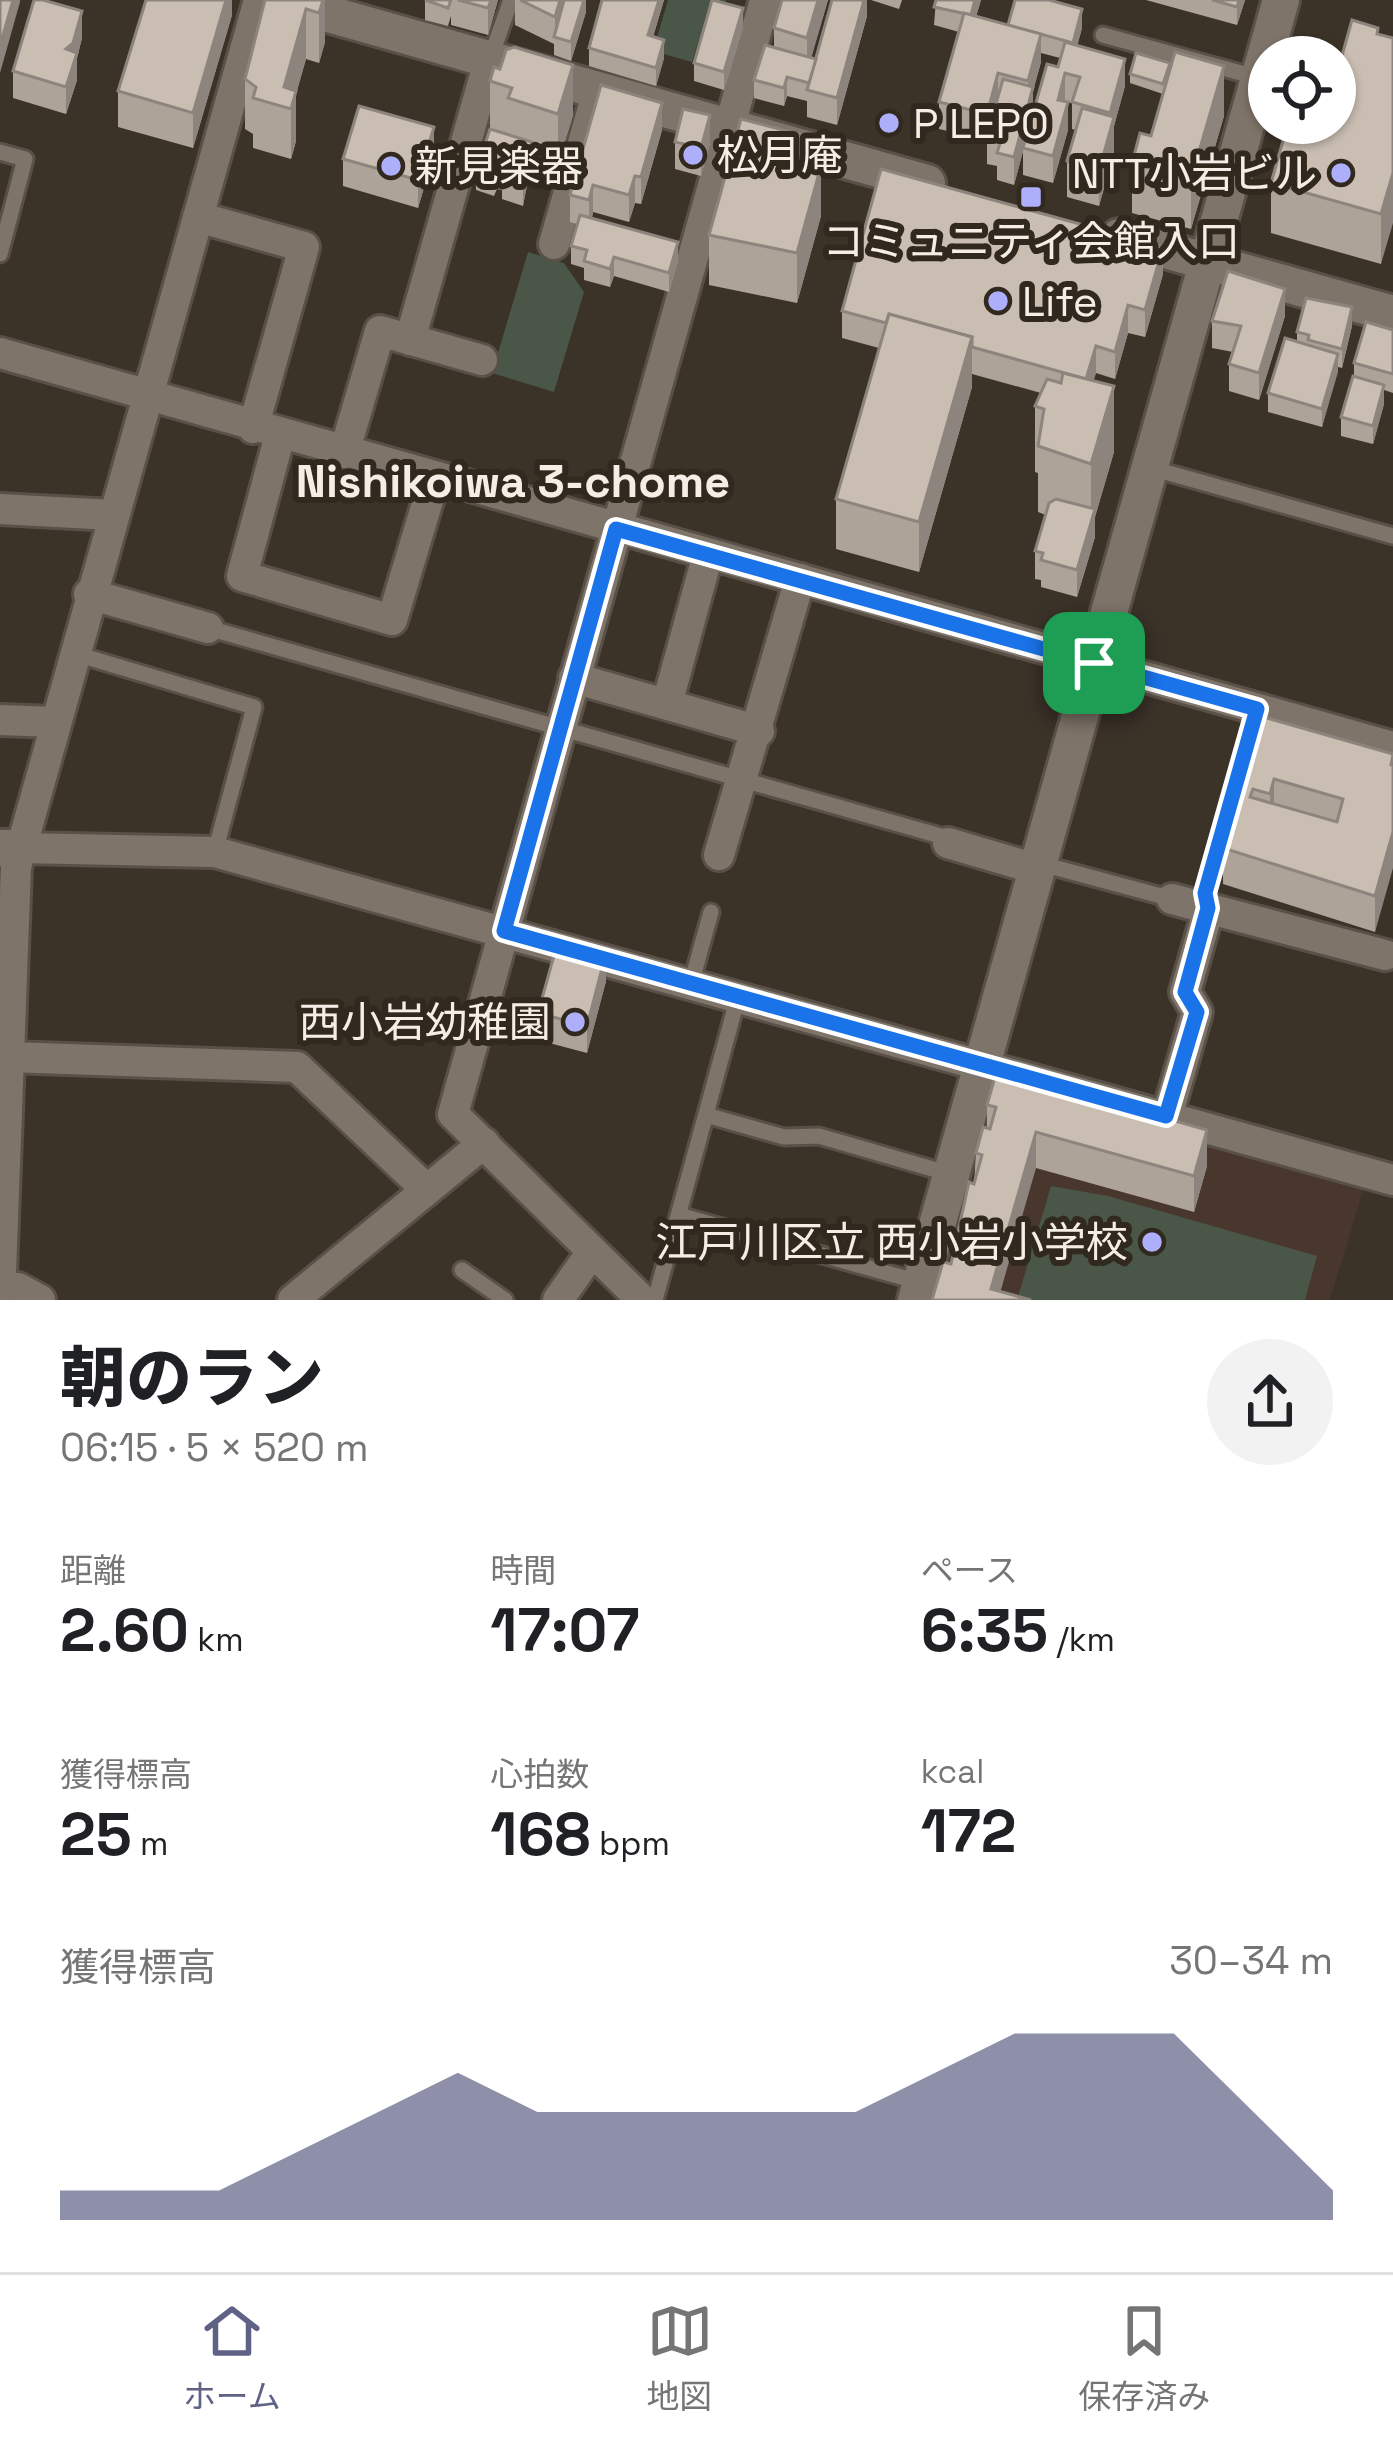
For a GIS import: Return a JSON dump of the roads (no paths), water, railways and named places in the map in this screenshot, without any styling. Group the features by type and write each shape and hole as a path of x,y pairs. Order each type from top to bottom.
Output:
{"street":[{"path":"0,1300 11,848 54,722 259,0"},
{"path":"279,0 957,191"},
{"path":"642,1300 453,1114 765,0"},
{"path":"1271,36 1281,0"},
{"path":"410,340 489,61"},
{"path":"554,244 598,91"},
{"path":"918,1291 980,1064 1044,868 1094,663 1248,117"},
{"path":"198,217 304,248 242,576 392,620 435,477"},
{"path":"1094,230 1393,314"},
{"path":"344,453 380,331 482,360"},
{"path":"0,353 1393,747"},
{"path":"0,509 112,514"},
{"path":"667,704 708,554"},
{"path":"719,855 745,782 800,579"},
{"path":"89,594 208,628"},
{"path":"574,679 759,731"},
{"path":"0,720 54,722"},
{"path":"948,843 1044,868"},
{"path":"11,848 215,852 1393,1180"},
{"path":"1172,899 1389,960"},
{"path":"1166,1116 1197,1012 1185,992 1208,908"},
{"path":"8,1057 297,1067 427,1190"},
{"path":"304,1291 484,1143"},
{"path":"558,1300 592,1252"},
{"path":"0,1287 18,1288 40,1300"},
{"path":"304,1291 342,1300"}],"lane":[{"path":"489,61 511,0"},
{"path":"1103,35 1248,75"},
{"path":"0,152 25,159 0,254"},
{"path":"1149,467 1393,536"},
{"path":"208,628 944,836 948,843"},
{"path":"73,653 254,707 215,852"},
{"path":"1208,908 1205,893 1257,709"},
{"path":"1044,868 1172,899"},
{"path":"691,984 711,912"},
{"path":"655,1300 739,997"},
{"path":"706,1115 784,1137 819,1136 950,1174"},
{"path":"679,1215 918,1291"},
{"path":"462,1270 505,1300"}],"place":[{"name":"P LEPO","path":"889,123"},
{"name":"松月庵","path":"693,155"},
{"name":"新見楽器","path":"391,166"},
{"name":"NTT小岩ビル","path":"1341,173"},
{"name":"コミュニティ会館入口","path":"1031,197"},
{"name":"Life","path":"998,301"},
{"name":"西小岩幼稚園","path":"575,1022"},
{"name":"江戸川区立 西小岩小学校","path":"1152,1242"}],"district":[{"name":"Nishikoiwa 3-chome","path":"513,481"}]}
